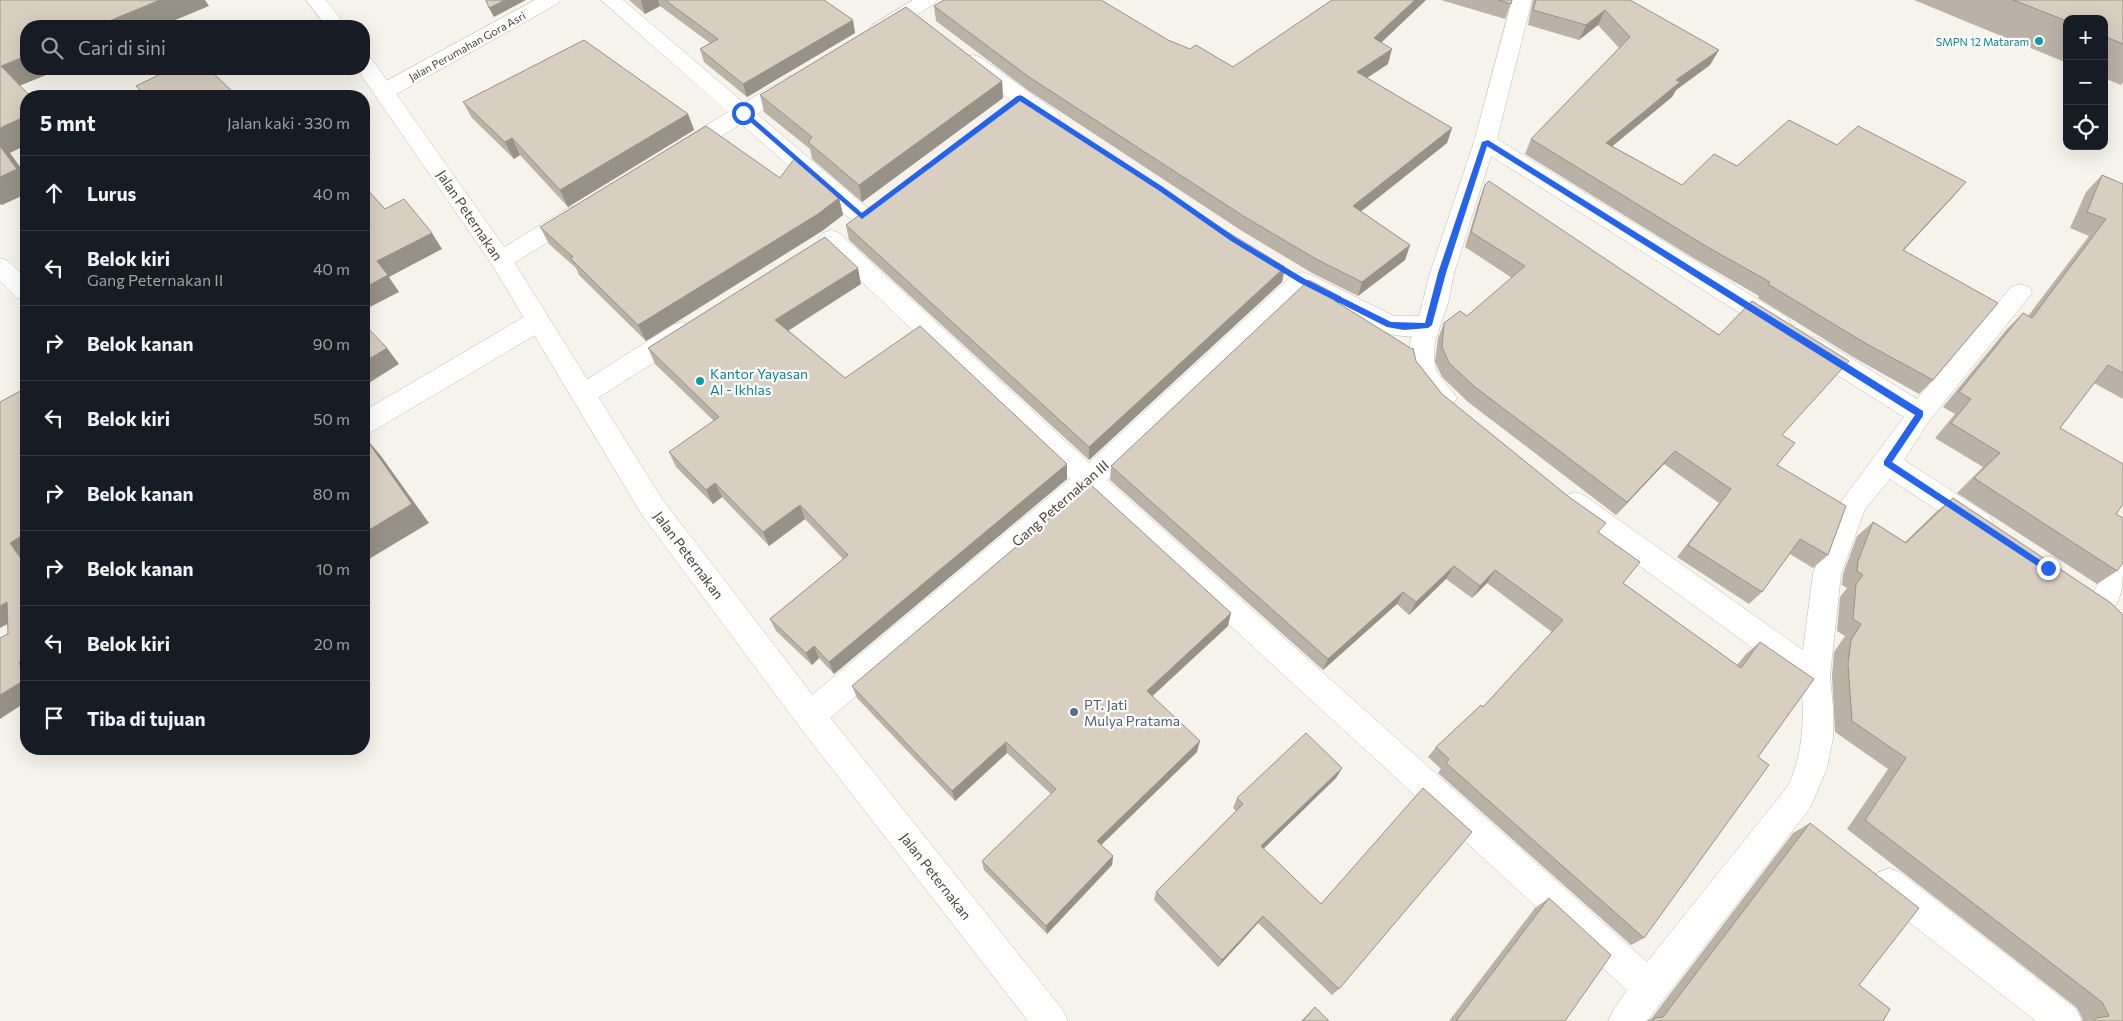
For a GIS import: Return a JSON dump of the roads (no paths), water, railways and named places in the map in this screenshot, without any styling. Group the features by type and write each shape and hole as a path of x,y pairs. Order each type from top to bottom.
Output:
{"street":[{"name":"Jalan Perumahan Gora Asri","path":"385,92 550,0"},
{"path":"611,0 743,113 870,210 822,244 1088,480 1648,987"},
{"path":"859,42 915,18 927,0"},
{"path":"1461,412 1437,391 1424,374 1421,352 1442,273 1486,142 1522,0"},
{"path":"318,1 332,20"},
{"path":"953,46 1012,104 1069,130"},
{"name":"Jalan Peternakan","path":"370,72 501,260 652,507 810,716 1050,1021"},
{"path":"660,164 809,73"},
{"path":"1486,142 1920,414"},
{"path":"501,260 593,204"},
{"path":"0,268 20,286"},
{"name":"Gang Peternakan III","path":"810,716 1088,480 1294,276 1390,325 1404,327 1428,325"},
{"path":"1626,1021 1648,987 1803,818 1817,744 1820,708 1815,676 1827,574 1854,503 1887,463 1920,414 2020,293"},
{"path":"370,420 538,321"},
{"path":"584,394 699,322"},
{"path":"1887,463 2003,539"},
{"path":"1556,489 1815,676"},
{"path":"2099,606 2123,574"},
{"path":"1862,864 2064,1021"}],"place":[{"name":"SMPN 12 Mataram","path":"2039,41"},
{"name":"Kantor Yayasan Al - Ikhlas","path":"700,381"},
{"name":"PT. Jati Mulya Pratama","path":"1074,712"}]}
